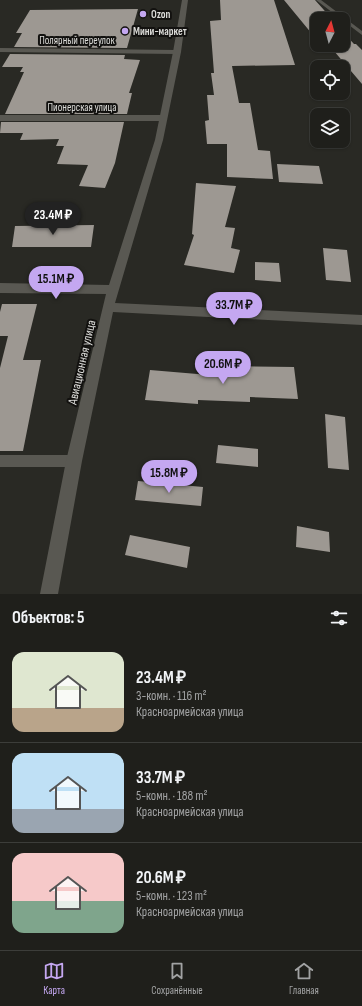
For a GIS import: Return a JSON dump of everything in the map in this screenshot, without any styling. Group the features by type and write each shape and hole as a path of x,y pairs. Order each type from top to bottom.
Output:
{"main road":[{"name":"Авиационная улица","path":"49,594 74,460 108,307 139,210 159,140 177,52 185,0"},
{"name":"Полярный переулок","path":"0,50 177,52"},
{"name":"Пионерская улица","path":"0,118 163,118"},
{"path":"0,288 88,288 113,290"},
{"path":"108,307 362,320"}],"lane":[{"path":"318,0 362,33"},
{"path":"0,461 74,460"}],"building":[{"path":"220,0 274,0 295,65 232,66 239,103 250,103 258,150 270,151 273,179 227,177 227,144 207,144 205,121 209,120 207,95 214,95 211,73 214,73 210,21 221,20"},
{"path":"284,0 315,0 326,12 310,12 310,32"},
{"path":"138,9 127,48 14,47 22,33 16,33 30,10"},
{"path":"350,40 362,50 362,84 350,70 350,60 342,60 335,52 350,52"},
{"path":"10,54 125,55 124,59 140,60 129,93 132,93 127,114 5,114 24,72 20,72 23,67 2,67"},
{"path":"1,122 124,122 115,163 105,188 79,186 88,165 57,164 64,146 56,146 59,139 20,140 23,133 0,133"},
{"path":"277,164 319,166 323,184 279,182"},
{"path":"196,183 236,186 225,227 235,228 231,248 240,250 234,273 184,265 194,235 192,234"},
{"path":"94,225 91,247 12,247 15,226"},
{"path":"323,248 347,250 351,282 326,280"},
{"path":"255,262 279,263 281,282 255,280"},
{"path":"2,304 37,304 23,360 41,360 23,451 0,451 0,368 8,336 0,336 0,312"},
{"path":"221,366 294,367 298,399 250,397 250,402 198,400 198,404 145,400 150,370 221,376"},
{"path":"325,414 345,417 349,470 328,468"},
{"path":"218,445 258,449 258,467 216,463"},
{"path":"138,481 203,487 201,506 135,500"},
{"path":"297,526 329,532 330,552 296,547"},
{"path":"130,535 190,547 187,568 125,555"}],"place":[{"name":"Ozon","path":"143,14"},
{"name":"Мини-маркет","path":"125,31"}]}
